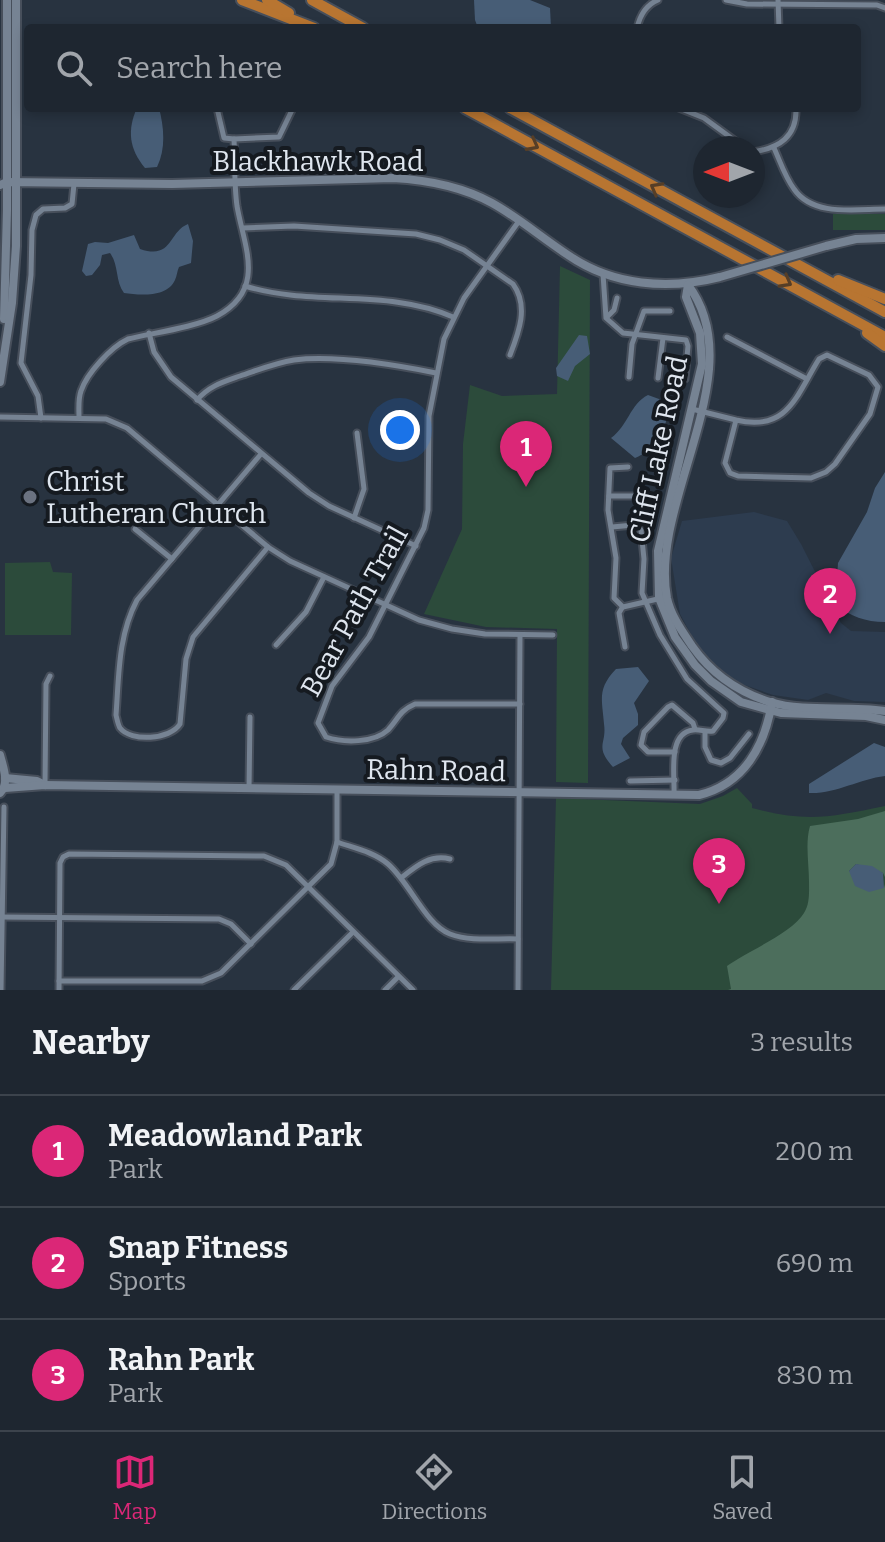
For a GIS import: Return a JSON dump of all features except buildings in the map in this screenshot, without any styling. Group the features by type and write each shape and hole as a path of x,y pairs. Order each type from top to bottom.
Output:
{"highway":[{"path":"242,0 305,24"},
{"path":"267,0 309,24"},
{"path":"312,0 356,24"},
{"path":"472,112 885,337"},
{"path":"517,112 885,312"},
{"path":"799,264 885,299"},
{"path":"826,304 885,346"}],"street":[{"path":"0,382 14,279 6,182 4,47 7,0"},
{"path":"6,182 16,0"},
{"path":"638,24 644,4 658,0"},
{"path":"726,0 747,4 778,2 884,7"},
{"path":"778,2 779,24"},
{"path":"218,112 224,138 234,139 279,137 291,112"},
{"path":"689,112 704,118 729,136"},
{"path":"765,150 774,148 790,136 796,112"},
{"path":"79,417 80,393 86,380 119,343 217,315 233,304 245,286 251,259 237,205 234,139"},
{"path":"774,148 793,188 810,204 827,209 885,209"},
{"name":"Blackhawk Road","path":"6,182 236,183 421,179 471,193 519,221 571,258 603,274 644,284 688,285 826,246 856,239 885,238"},
{"path":"41,418 38,396 21,363 31,275 32,230 36,215 43,209 65,208 72,204 74,184"},
{"name":"Bear Path Trail","path":"519,221 453,317 436,373 429,416 428,510 416,546 386,605 369,637 332,686 318,723 326,737 333,739 375,738 387,731 403,709 415,704 520,704"},
{"path":"243,228 294,226 416,234 464,250 513,284 521,299 521,328 510,355"},
{"path":"603,274 606,318 623,333 686,340 685,379"},
{"name":"Cliff Lake Road","path":"688,285 695,293 708,328 711,345 709,378 696,410 666,556 663,597 677,625 713,671 771,707 885,720"},
{"path":"245,286 271,294 412,303 453,317"},
{"path":"606,318 614,310 617,298"},
{"path":"629,377 635,336 644,311 670,311"},
{"path":"149,333 162,367 309,493 354,518 416,546"},
{"path":"727,337 807,379"},
{"path":"658,378 663,338"},
{"path":"696,410 736,420 763,423 777,419 819,359 830,355 869,375 878,387 870,414 835,464 822,475 807,478 732,474 725,463 736,420"},
{"path":"197,400 216,385 294,360 394,365 436,373"},
{"path":"0,417 106,419 127,428 268,547 324,577 419,620 452,629 485,634 553,635"},
{"path":"354,518 364,489 357,433"},
{"path":"261,454 137,600 126,621 116,715 119,727 128,735 166,736 175,732 180,724 186,659 193,637 268,547"},
{"path":"628,467 610,468 609,522 616,558 614,598 623,607 663,597"},
{"path":"609,496 648,496"},
{"path":"612,527 634,525 641,530 644,559 642,588 669,653 687,679 723,711 723,718 713,731 695,729 680,734 675,752 674,796"},
{"path":"135,529 172,559"},
{"path":"276,645 306,612 324,577"},
{"path":"623,607 619,613 625,647"},
{"path":"518,990 520,635"},
{"path":"45,785 46,684 50,676"},
{"path":"675,752 648,752 641,745 641,737 672,705 693,723 695,729"},
{"name":"Cliff Lake Road","path":"771,707 885,711"},
{"name":"Rahn Road","path":"2,785 674,796 711,792 733,780 758,749 771,707"},
{"path":"249,790 250,717"},
{"path":"705,732 705,747 711,760 721,763 730,758 749,734"},
{"path":"0,755 2,785"},
{"path":"630,781 675,780"},
{"path":"59,981 202,981 221,973 331,864 337,842 337,791"},
{"path":"1,990 4,807"},
{"path":"337,842 377,856 401,878 433,921 447,933 465,938 518,939"},
{"path":"59,990 60,863 69,854 264,856 286,865 413,990"},
{"path":"401,878 424,861 440,856 450,859"},
{"path":"1,917 219,919 231,924 251,944"},
{"path":"294,990 353,932"},
{"path":"385,990 398,977"}],"shaded area":[{"path":"474,0 530,0 550,8 551,24 476,24"},
{"path":"136,112 160,112 163,138 157,167 145,168 140,161 131,139"},
{"path":"188,224 193,241 191,263 179,267 175,280 166,290 152,294 124,293 110,253 102,255 100,265 92,275 86,276 82,271 88,244 108,243 134,235 140,249 159,251"},
{"path":"579,335 587,336 590,354 575,366 568,381 557,376 556,368"},
{"path":"648,395 659,399 664,406 665,425 653,445 635,458 611,438 637,404"},
{"path":"885,472 885,622 858,618 835,605 838,563"},
{"path":"754,512 787,521 841,623 851,631 885,632 885,702 854,701 826,693 808,700 773,695 736,682 700,651 680,614 671,558 682,521"},
{"path":"638,667 649,681 634,703 638,725 623,738 621,744 630,758 613,767 603,749 603,689 616,669"},
{"path":"874,743 885,747 885,776 829,791 809,793 809,784"},
{"path":"856,864 872,866 883,873 884,888 869,892 855,886 849,871"}],"green space":[{"path":"833,214 885,214 885,230 833,230"},
{"path":"560,266 590,280 588,783 556,782 557,629 486,627 424,614 462,529 463,444 470,385 502,396 557,394"},
{"path":"50,562 53,572 72,573 71,635 5,635 5,563"},
{"path":"737,788 752,808 788,816 819,817 885,806 885,990 551,990 556,798 700,804"},
{"path":"885,811 885,877 883,873 856,864 849,871 884,888 885,884 885,990 728,990 731,989 727,966 790,928 806,909 810,826 858,819"}],"place":[{"name":"Meadowland Park","path":"526,487"},
{"name":"Christ Lutheran Church","path":"30,497"},
{"name":"Snap Fitness","path":"830,634"},
{"name":"Rahn Park","path":"719,904"}]}
